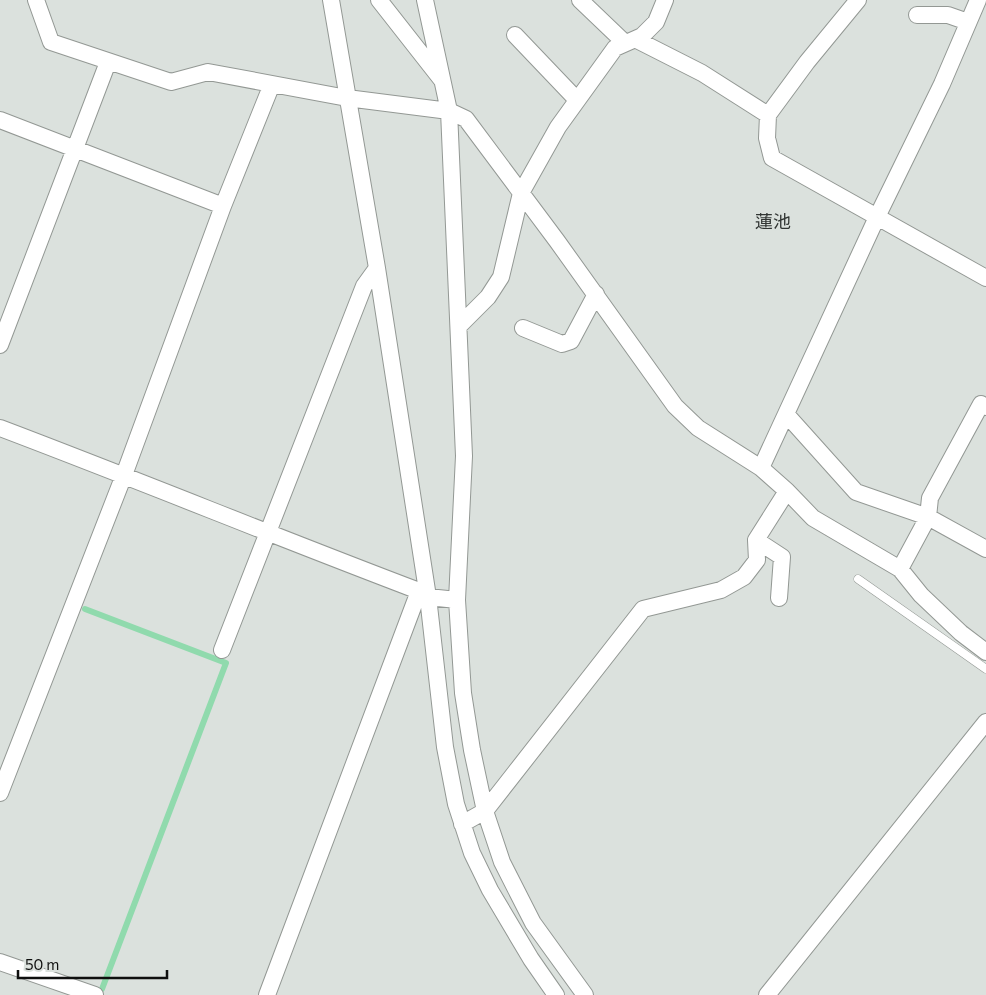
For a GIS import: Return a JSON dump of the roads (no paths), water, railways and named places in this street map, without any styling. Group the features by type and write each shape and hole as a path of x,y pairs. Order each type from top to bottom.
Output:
{"street":[{"path":"36,0 51,42 171,82 208,72 347,98 450,111 466,119 596,294 675,406 698,428 761,468 813,518 900,569 921,595 986,652"},
{"path":"331,0 377,268 445,747 456,804 472,853 490,890 531,959 556,995"},
{"path":"379,0 443,82"},
{"path":"425,0 450,111 464,456 457,600 463,693 472,750 485,811 502,862 533,923 584,995"},
{"path":"580,0 630,41 702,73 768,115"},
{"path":"459,326 488,297 501,277 522,193 558,127 615,48 642,36 656,22 665,0"},
{"path":"858,0 807,62 768,115 767,138 772,158 986,278"},
{"path":"761,468 877,217 942,84 978,0"},
{"path":"917,15 948,15 968,22"},
{"path":"515,34 577,100"},
{"path":"0,344 108,62"},
{"path":"0,793 124,475 223,206 272,84"},
{"path":"0,120 223,206"},
{"path":"222,650 266,533 364,286 377,268"},
{"path":"524,328 562,344 571,341 596,294"},
{"path":"900,569 928,517 930,498 981,404 986,407"},
{"path":"786,414 856,492 928,517 986,549"},
{"path":"0,428 424,594 457,600"},
{"path":"462,824 485,811 642,609 722,590 744,578 757,560 756,540 787,491"},
{"path":"756,540 782,558 779,598"},
{"path":"268,995 424,594"},
{"path":"767,995 986,722"},
{"path":"0,962 95,995"}],"lane":[{"path":"858,579 986,669"}],"waterway":[{"path":"85,609 226,663 102,989"}],"district":[{"name":"蓮池","path":"773,222"}]}
